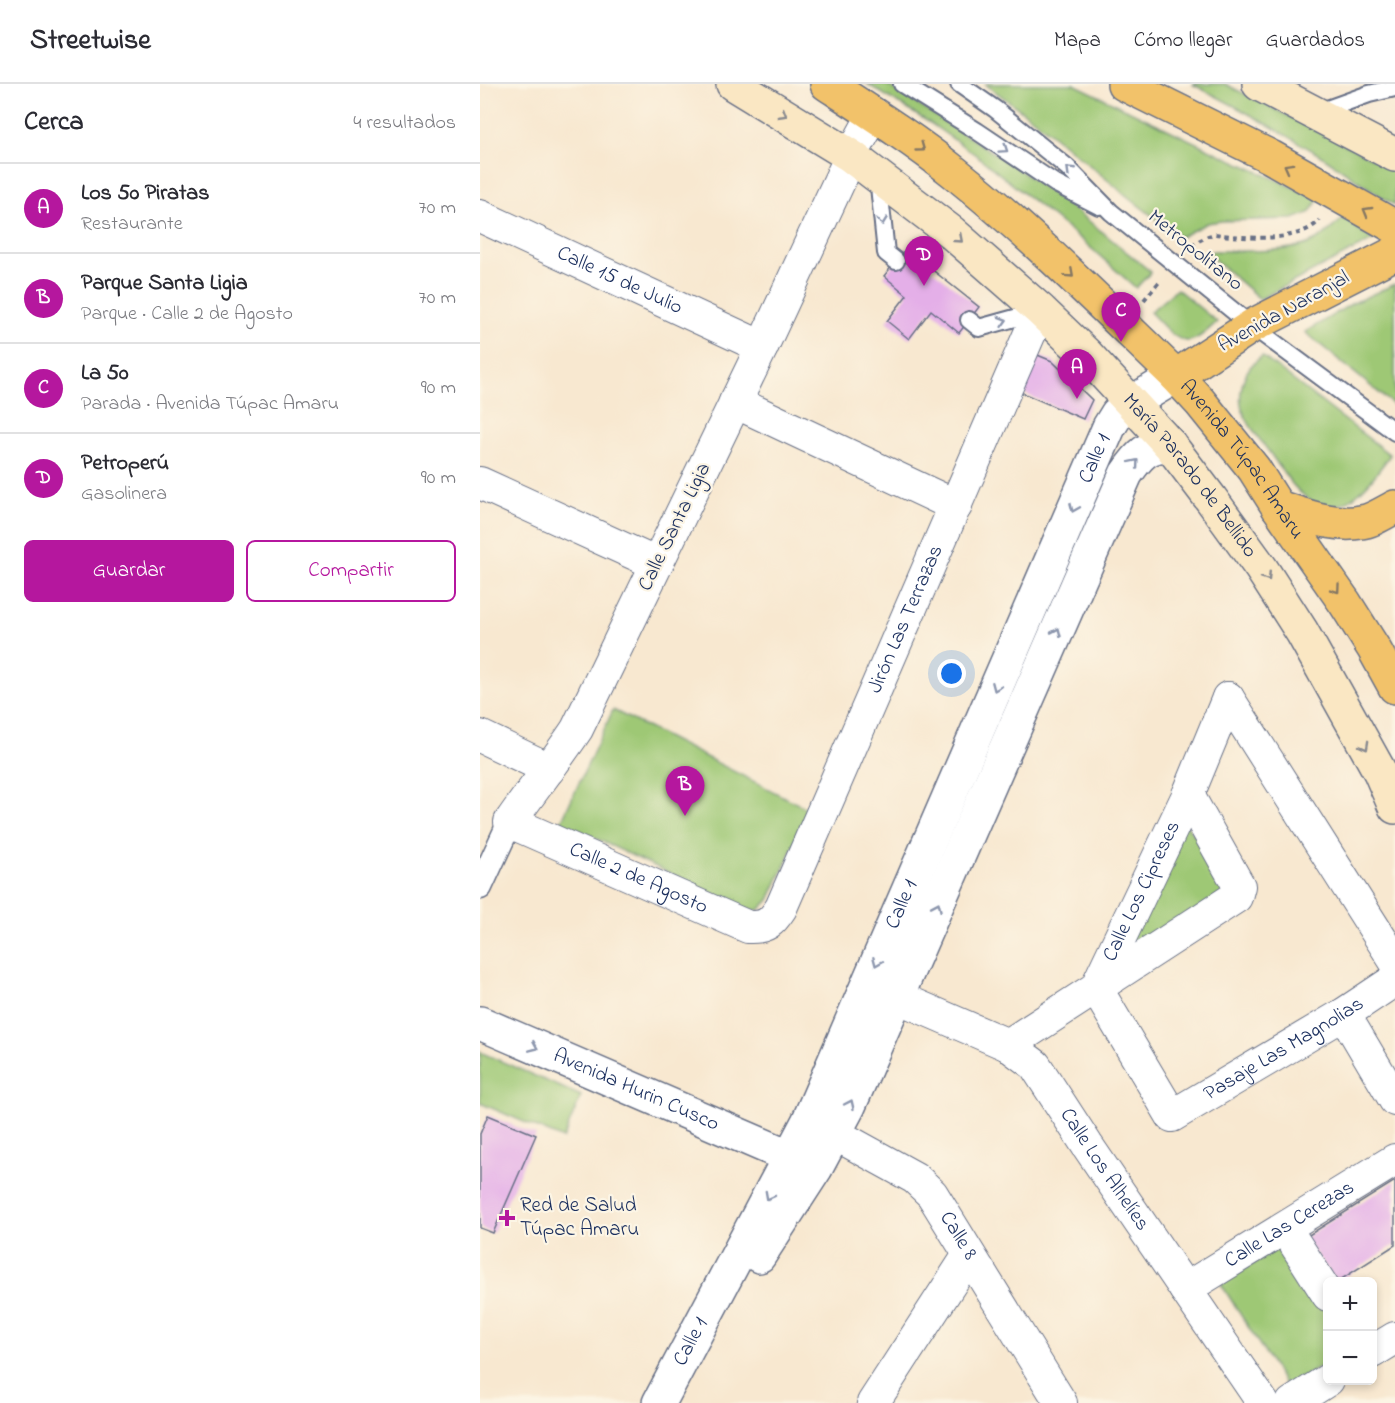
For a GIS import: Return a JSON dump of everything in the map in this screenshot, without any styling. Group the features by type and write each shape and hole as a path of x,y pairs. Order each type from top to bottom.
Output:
{"main road":[{"name":"María Parado de Bellido","path":"733,84 851,156 951,232 1040,310 1087,355 1170,445 1261,568 1302,632 1374,763 1395,807"},
{"name":"Avenida Túpac Amaru","path":"827,84 874,114 953,171 1015,223 1085,287 1176,376 1200,402 1254,470 1345,603 1395,687"},
{"path":"1124,84 1271,157 1395,227"},
{"path":"1259,84 1395,155"},
{"name":"Avenida Naranjal","path":"1176,376 1252,326 1395,253"},
{"path":"1278,507 1312,518 1342,523 1362,522 1395,526"},
{"path":"1362,522 1395,507"}],"street":[{"name":"Calle Santa Ligia","path":"480,887 510,822 577,729 851,156 874,114"},
{"name":"Calle 15 de Julio","path":"480,216 762,346"},
{"name":"Jirón Las Terrazas","path":"768,924 782,908 1040,310"},
{"name":"Calle 1","path":"661,1403 803,1163 821,1128 1109,426 1131,403 1176,376"},
{"path":"735,402 956,506"},
{"name":"Calle 1","path":"821,1128 849,1106 1126,474 1136,459 1147,450 1160,445 1170,445"},
{"path":"480,483 657,564"},
{"name":"Calle Los Cipreses","path":"1008,1045 1096,988 1188,795 1228,698 1395,961"},
{"path":"480,736 549,769"},
{"path":"1096,988 1236,897 1239,886 1188,795"},
{"name":"Calle 2 de Agosto","path":"510,822 748,927 757,928 768,924"},
{"name":"Pasaje Las Magnolias","path":"1096,988 1172,1116 1344,1014 1395,980"},
{"name":"Calle Los Alhelíes","path":"897,997 1008,1045 1035,1065 1263,1403"},
{"path":"1344,1014 1395,1100"},
{"name":"Avenida Hurin Cusco","path":"480,1023 803,1163"},
{"name":"Calle 8","path":"821,1128 915,1178 932,1194 1061,1403"},
{"name":"Calle Las Cerezas","path":"1185,1289 1395,1160"},
{"path":"1286,1228 1323,1287"},
{"path":"873,1403 969,1255"},
{"path":"1377,1349 1395,1338"},
{"path":"1292,1403 1323,1383"}],"lane":[{"name":"Metropolitano","path":"902,84 1056,184 1111,212"},
{"name":"Metropolitano","path":"959,84 995,109 1067,167 1111,212 1252,326 1395,432"},
{"path":"1314,113 1369,94 1395,88"},
{"path":"878,176 886,254 896,261"},
{"path":"969,320 979,328 1040,310"}],"path":[{"path":"1191,245 1215,234 1266,237 1298,234 1308,230 1322,217"},
{"path":"1144,300 1160,280"}],"green space":[{"path":"867,84 886,84 1011,164 1079,213 1151,272 1136,288 1083,241 976,155"},
{"path":"985,84 1074,84 1319,199 1309,213 1293,219 1207,223 1180,237 1037,122"},
{"path":"1192,84 1225,84 1395,170 1395,205 1326,159"},
{"path":"1344,218 1373,240 1260,299 1208,254 1213,251 1267,251 1308,244 1318,239"},
{"path":"1395,284 1395,406 1305,332 1351,304"},
{"path":"1177,289 1217,322 1193,340 1184,340 1173,335 1150,312"},
{"path":"1262,356 1390,455 1365,487 1344,503 1332,506 1320,505 1302,494 1249,424 1243,410 1241,391 1247,372"},
{"path":"613,710 810,810 769,900 759,910 747,910 561,822"},
{"path":"1181,818 1234,886 1115,965"},
{"path":"480,1052 581,1096 563,1139 480,1103"},
{"path":"1285,1243 1323,1305 1323,1365 1287,1388 1221,1284"}],"building":[{"path":"906,249 979,307 959,333 931,310 909,339 887,321 907,295 884,276"},
{"path":"1035,354 1052,361 1092,400 1083,419 1018,391"},
{"path":"488,1115 536,1135 493,1233 480,1228 480,1134"},
{"path":"1395,1181 1395,1245 1345,1277 1333,1277 1304,1238"}],"place":[{"name":"Petroperú","path":"924,286"},
{"name":"La 50","path":"1121,342"},
{"name":"Los 50 Piratas","path":"1077,399"},
{"name":"Parque Santa Ligia","path":"685,816"},
{"name":"Red de Salud Túpac Amaru","path":"507,1218"}]}
